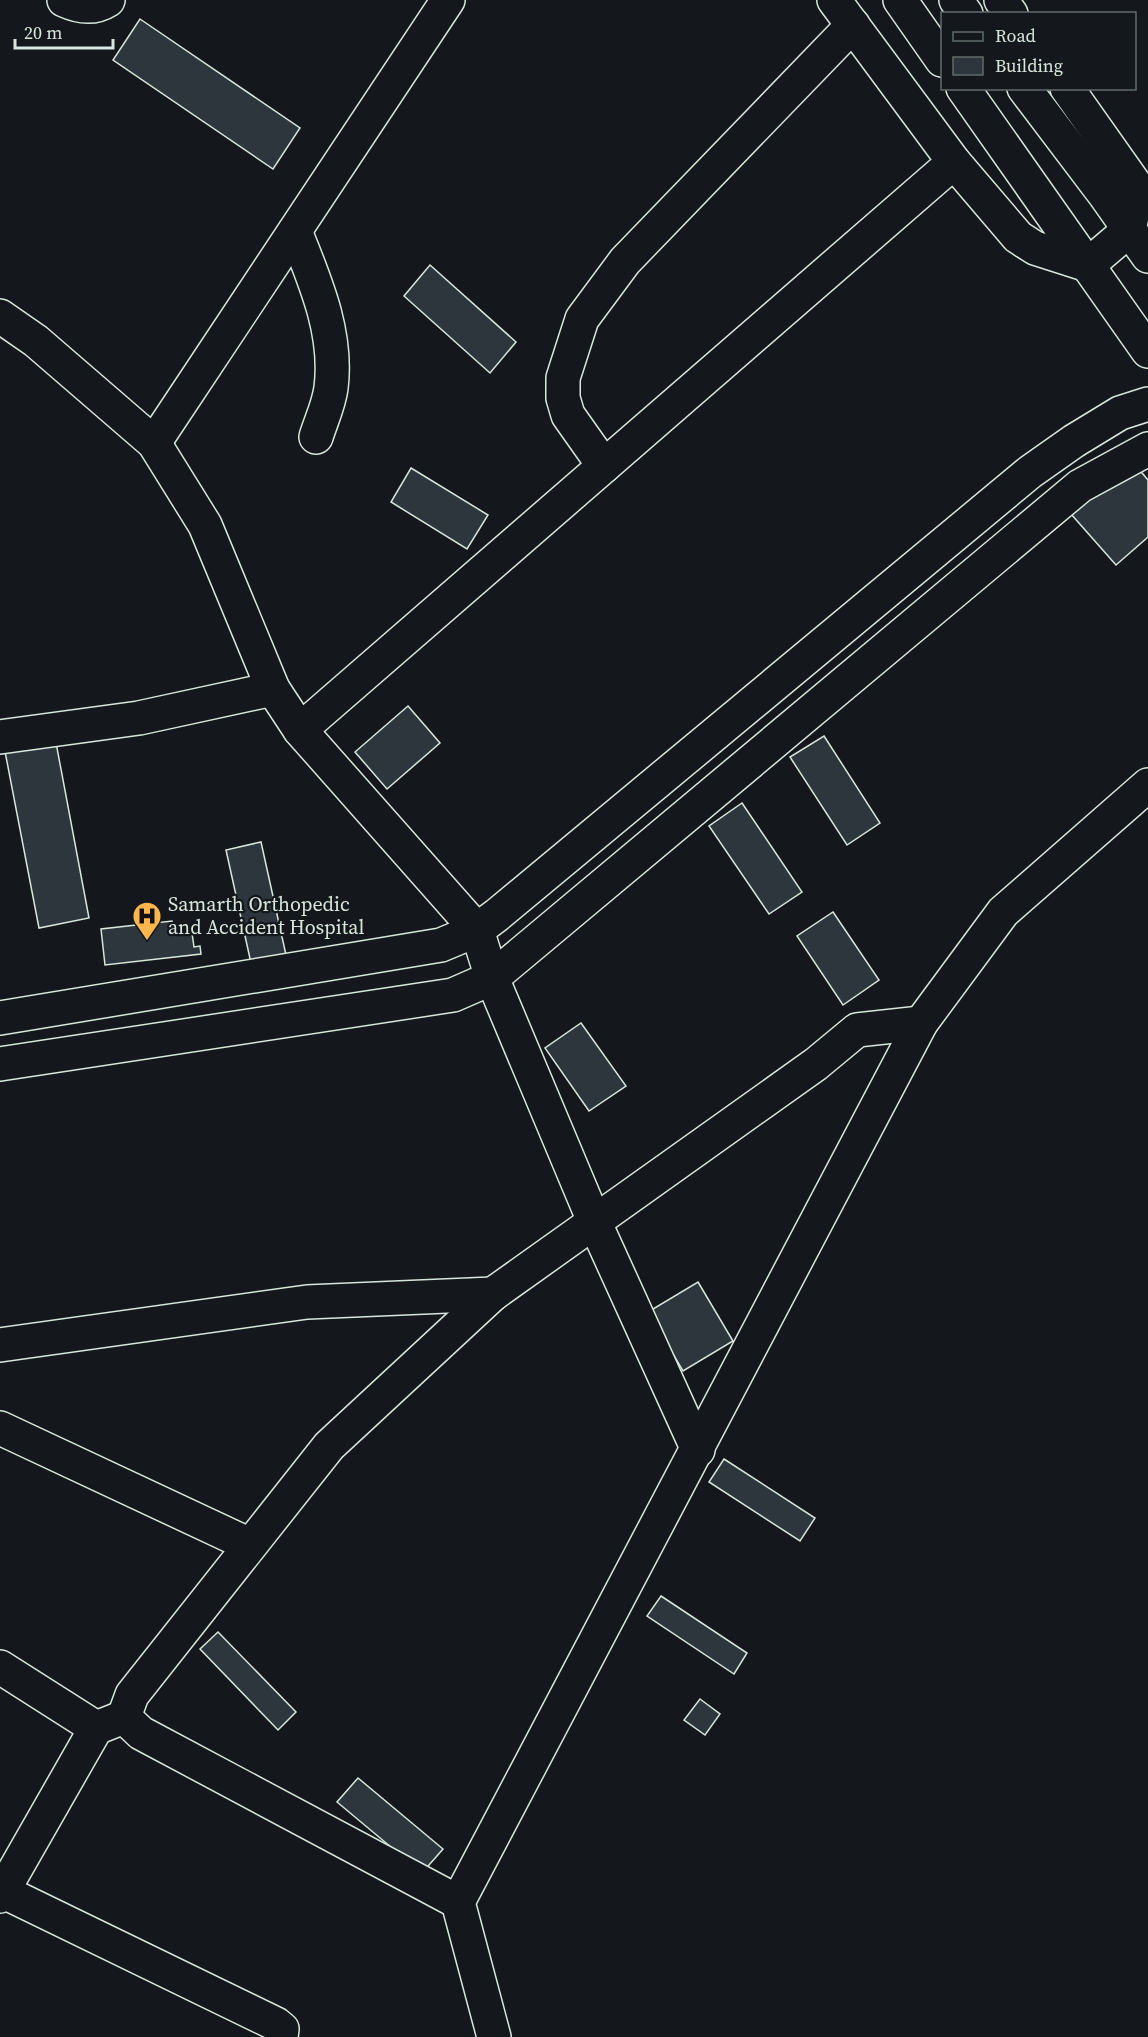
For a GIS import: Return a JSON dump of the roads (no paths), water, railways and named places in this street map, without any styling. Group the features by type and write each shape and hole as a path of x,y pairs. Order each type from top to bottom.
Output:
{"street":[{"path":"64,0 77,6 99,6 108,0"},
{"path":"154,443 448,0"},
{"path":"900,0 941,59"},
{"path":"604,466 568,415 563,398 563,378 582,319 625,261 844,13 954,162 1018,237 1035,248 1088,265"},
{"path":"964,90 1148,351"},
{"path":"1026,90 1148,256"},
{"path":"1067,90 1134,183 1136,198 1129,230 1088,265"},
{"path":"300,730 954,162"},
{"path":"295,231 320,294 333,354 331,390 316,436"},
{"path":"0,316 36,341 154,443 205,525 273,690 300,730 477,930 492,978 594,1221 698,1450"},
{"path":"0,1018 441,945 477,930 1030,472 1074,441 1120,413 1148,404"},
{"path":"0,1064 453,995 492,978 1080,486 1148,449"},
{"path":"0,737 139,718 273,690"},
{"path":"494,2037 458,1902 921,1023 1003,912 1148,785"},
{"path":"281,2037 282,2029 276,2024 1,1894 110,1722 329,1446 493,1294 816,1064 857,1030 921,1023"},
{"path":"0,1345 307,1302 493,1294"},
{"path":"0,1428 250,1545"},
{"path":"0,1667 110,1722 141,1733 458,1902"}],"place":[{"name":"Samarth Orthopedic and Accident Hospital","path":"147,942"}]}
